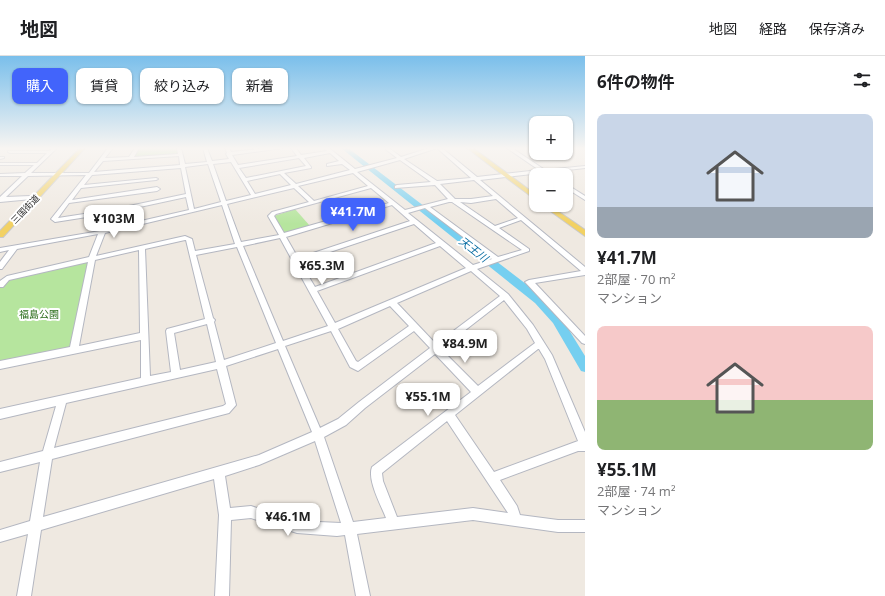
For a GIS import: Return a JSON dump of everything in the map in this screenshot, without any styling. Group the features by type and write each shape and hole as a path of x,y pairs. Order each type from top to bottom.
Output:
{"main road":[{"path":"505,173 529,189"},
{"name":"三国街道","path":"1,232 59,174"},
{"path":"508,175 529,192"},
{"path":"555,212 585,234"},
{"path":"562,212 585,229"}],"street":[{"path":"0,174 100,173"},
{"path":"155,173 158,202"},
{"path":"183,173 192,211"},
{"path":"213,173 239,245 318,435 350,529 363,596"},
{"path":"240,173 254,196"},
{"path":"244,180 280,173"},
{"path":"281,173 313,203"},
{"path":"0,250 102,232 345,173"},
{"path":"357,173 505,296 542,346 552,363 585,445 578,446 492,478"},
{"path":"0,414 222,364 334,327 472,268 527,250 453,200 435,182 423,173"},
{"path":"468,173 585,272"},
{"path":"397,187 524,173"},
{"path":"0,199 28,174"},
{"path":"90,174 54,218 55,220 110,212 188,195"},
{"path":"80,187 156,179"},
{"path":"373,186 271,214 282,236 314,290 353,364 358,367 414,326"},
{"path":"67,202 157,190"},
{"path":"573,190 585,198"},
{"path":"404,212 453,200 470,201 497,197"},
{"path":"0,199 30,198"},
{"path":"193,254 282,236 394,203"},
{"path":"424,206 494,262"},
{"path":"74,350 92,259 110,212"},
{"path":"496,228 522,218"},
{"path":"295,258 416,221"},
{"path":"0,467 226,410 231,405 211,320 188,238 7,278 1,282"},
{"path":"314,290 442,243"},
{"path":"0,267 15,247"},
{"path":"142,248 146,382"},
{"path":"585,272 529,282 585,341"},
{"path":"0,536 219,473 275,454 318,435 342,422 362,405 437,350 505,296"},
{"path":"392,302 477,392"},
{"path":"176,375 170,331 211,320"},
{"path":"0,365 144,336"},
{"path":"393,522 376,481 376,471 536,346 542,346"},
{"path":"24,596 37,525 47,455 62,401"},
{"path":"449,415 492,478 512,510 516,520"},
{"path":"219,473 225,515 222,596"},
{"path":"225,515 245,511 303,528 350,529 393,522 474,514 558,526 585,526"}],"green space":[{"path":"295,209 310,226 284,233 274,216"},
{"name":"福島公園","path":"88,262 74,350 0,365 0,288 7,280"}],"waterway":[{"name":"天王川","path":"376,173 539,300 557,320 585,367"}]}
